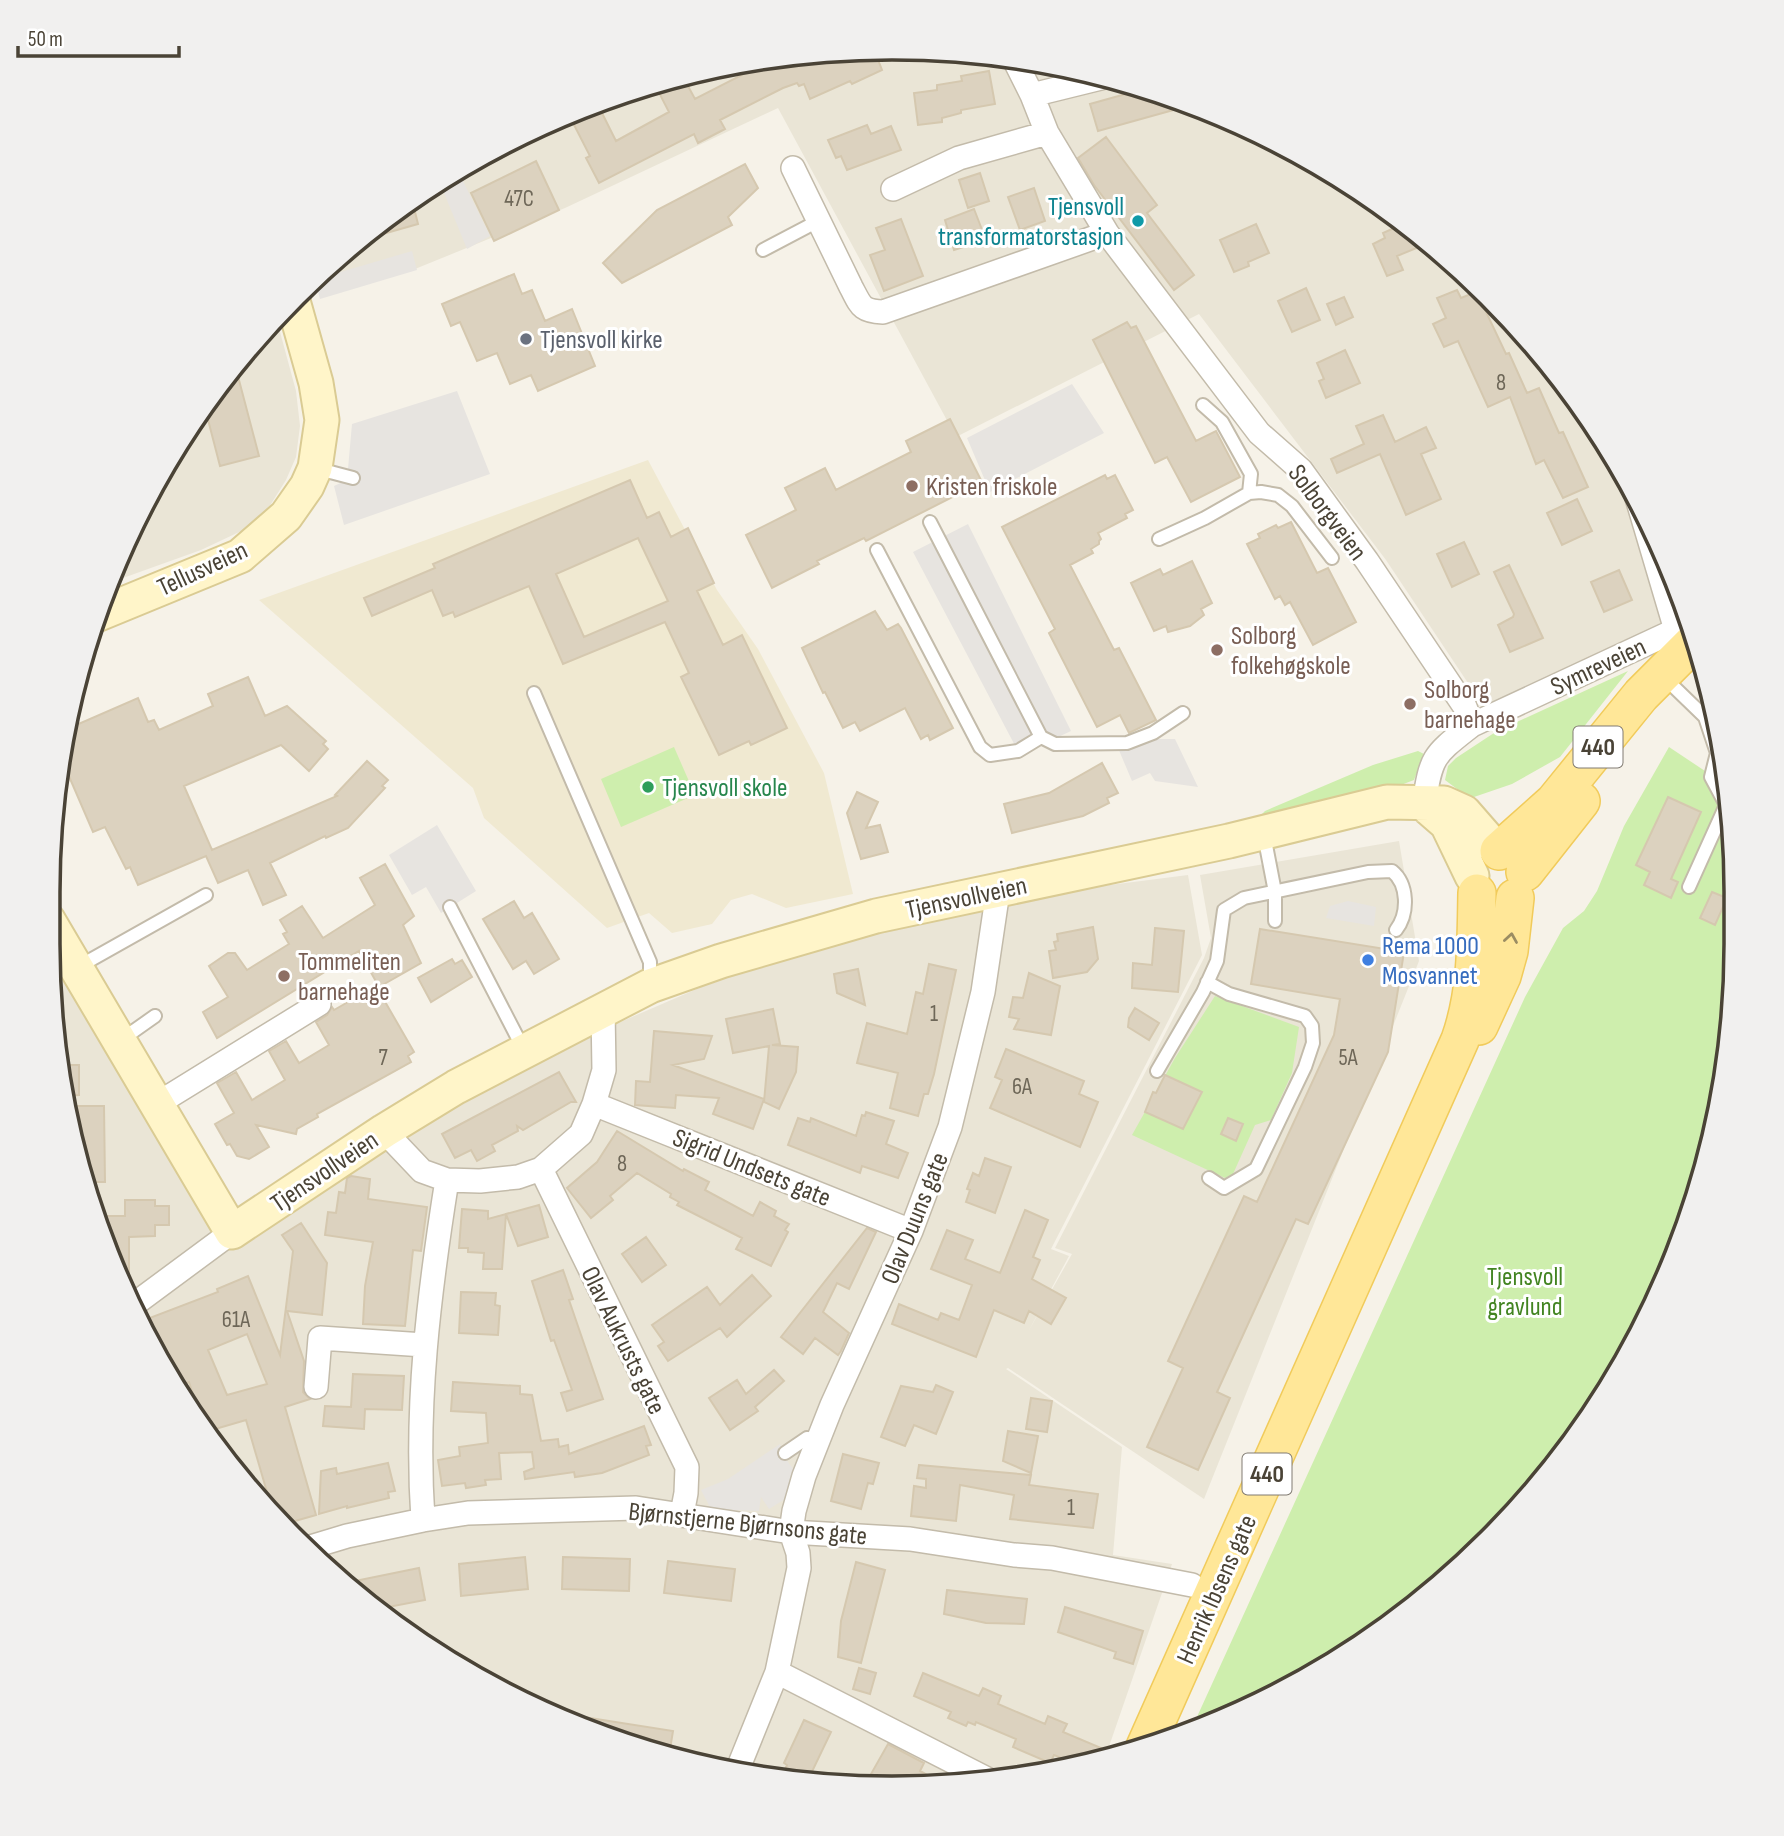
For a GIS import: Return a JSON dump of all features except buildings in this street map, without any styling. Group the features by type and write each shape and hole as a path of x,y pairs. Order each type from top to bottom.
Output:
{"main road":[{"name":"440","path":"1498,874 1641,695 1687,649"},
{"name":"440","path":"1498,874 1694,669"},
{"name":"Henrik Ibsens gate","path":"1150,1735 1388,1201 1470,1046 1502,976 1512,933 1498,874"}],"street":[{"name":"Solborgveien","path":"1019,70 1047,133 1107,233 1259,433 1301,470 1440,667 1465,706 1472,725"},
{"path":"1032,95 1084,82"},
{"path":"893,189 959,158 1047,133"},
{"path":"793,168 861,306 868,311 883,312 1107,233"},
{"name":"Tellusveien","path":"109,609 240,556 286,516 307,486 315,468 322,420 296,311"},
{"name":"Symreveien","path":"1472,725 1676,630 1656,561"},
{"path":"1424,804 1428,774 1437,752 1472,725"},
{"name":"Tjensvollveien","path":"140,1300 232,1232 384,1131 456,1087 650,986 722,961 876,916 1264,832 1387,802 1444,803 1464,811 1498,874"},
{"name":"Olav Duuns gate","path":"791,1532 804,1476 818,1440 911,1231 950,1127 983,992 998,891"},
{"path":"60,939 232,1232"},
{"path":"157,1104 318,1004"},
{"path":"384,1131 422,1171 447,1180 480,1181 517,1177 541,1170 581,1134 594,1104 604,1070 603,1010"},
{"name":"Sigrid Undsets gate","path":"594,1104 911,1231"},
{"name":"Olav Aukrusts gate","path":"541,1170 687,1467 682,1514"},
{"path":"423,1520 420,1478 424,1346 447,1180"},
{"path":"316,1387 320,1338 424,1346"},
{"name":"Bjørnstjerne Bjørnsons gate","path":"316,1545 347,1536 468,1513 636,1507 791,1532 910,1539 1052,1558 1192,1585"},
{"path":"740,1763 778,1672 799,1568 798,1553 791,1532"},
{"path":"778,1672 973,1772"}],"lane":[{"path":"763,250 820,220"},
{"path":"1203,405 1222,422 1251,474 1250,493"},
{"path":"315,468 353,478"},
{"path":"1158,539 1205,518 1250,493 1261,492 1278,495 1292,506 1332,558"},
{"path":"930,522 1041,737 1055,744 1127,743 1153,733 1183,713"},
{"path":"877,550 979,747 990,755 1018,751 1041,737"},
{"path":"1674,687 1705,717 1708,726"},
{"path":"534,693 650,962 650,986"},
{"path":"1714,764 1711,777 1718,788"},
{"path":"1689,887 1721,820"},
{"path":"1264,832 1275,892 1275,921"},
{"path":"1157,1071 1217,961 1224,909 1244,898 1368,872 1392,871 1400,878 1405,898 1400,924 1396,930"},
{"path":"77,967 206,895"},
{"path":"450,907 525,1052"},
{"path":"1207,982 1229,994 1305,1016 1312,1026 1313,1043 1305,1067 1256,1169 1224,1188 1209,1178"},
{"path":"120,1040 155,1016"},
{"path":"785,1453 807,1438 818,1440"}],"shaded area":[{"path":"892,60 946,61 1001,67 1054,75 1107,88 1211,123 1260,145 1355,200 1441,266 1481,303 1518,343 1584,429 1639,524 1676,613 1657,625 1486,710 1386,560 1199,314 956,437 778,108 565,208 415,269 326,282 385,232 476,171 573,123 677,88 730,75 783,67 838,61"},
{"path":"462,179 490,236 467,249 443,191"},
{"path":"412,251 417,270 320,299 317,290 335,274"},
{"path":"279,329 296,391 300,426 296,457 286,480 254,525 201,550 121,579 145,524 200,429 232,385"},
{"path":"1072,384 1104,433 990,492 967,438"},
{"path":"457,391 490,474 344,525 334,486 347,480 352,424"},
{"name":"Tjensvoll skole","path":"648,460 717,590 758,649 824,773 853,894 786,908 752,894 731,900 712,924 672,933 649,913 607,928 484,818 473,788 259,600"},
{"path":"968,524 1071,731 1020,755 913,552"},
{"path":"1153,733 1158,739 1175,739 1198,787 1155,781 1150,773 1132,781 1118,748"},
{"path":"437,825 476,891 441,913 426,887 412,895 389,855"},
{"path":"1399,841 1419,961 1204,1499 1006,1369 1122,1447 1113,1555 1172,1564 1109,1747 1054,1761 946,1775 892,1776 838,1775 730,1761 624,1732 573,1713 524,1691 429,1636 343,1570 303,1533 266,1493 200,1407 145,1312 123,1263 104,1212 75,1106 61,998 60,966 227,1241 479,1092 625,1020 808,941 977,902 1188,875 1202,955 1051,1249 1069,1256 1028,1332 1072,1254 1055,1248 1204,958 1211,938 1200,875"},
{"path":"1348,901 1376,907 1374,926 1326,918 1330,906"},
{"path":"780,1444 797,1474 790,1496 769,1509 761,1497 759,1511 711,1509 701,1490 728,1479"}],"green space":[{"path":"1628,671 1560,757 1512,784 1474,797 1465,795 1445,780 1448,766 1456,758 1497,731"},
{"name":"Tjensvoll skole","path":"674,747 695,795 621,827 601,779"},
{"name":"Tjensvoll gravlund","path":"1669,747 1716,779 1723,838 1724,892 1723,998 1717,1053 1709,1106 1696,1159 1661,1263 1639,1312 1584,1407 1552,1451 1481,1533 1441,1570 1355,1636 1308,1665 1260,1691 1196,1718 1525,997 1563,928 1584,911 1597,891 1624,826"},
{"path":"1418,751 1424,754 1414,780 1393,788 1260,816 1265,811 1373,765"},
{"path":"1215,996 1299,1027 1292,1073 1271,1120 1255,1125 1233,1174 1225,1178 1132,1135 1175,1058"}],"place":[{"name":"Tjensvoll transformatorstasjon","path":"1138,221"},
{"name":"Tjensvoll kirke","path":"526,339"},
{"name":"Kristen friskole","path":"912,486"},
{"name":"Solborg folkehøgskole","path":"1217,650"},
{"name":"Solborg barnehage","path":"1410,704"},
{"name":"Tjensvoll skole","path":"648,787"},
{"name":"Rema 1000 Mosvannet","path":"1368,960"},
{"name":"Tommeliten barnehage","path":"284,976"}]}
